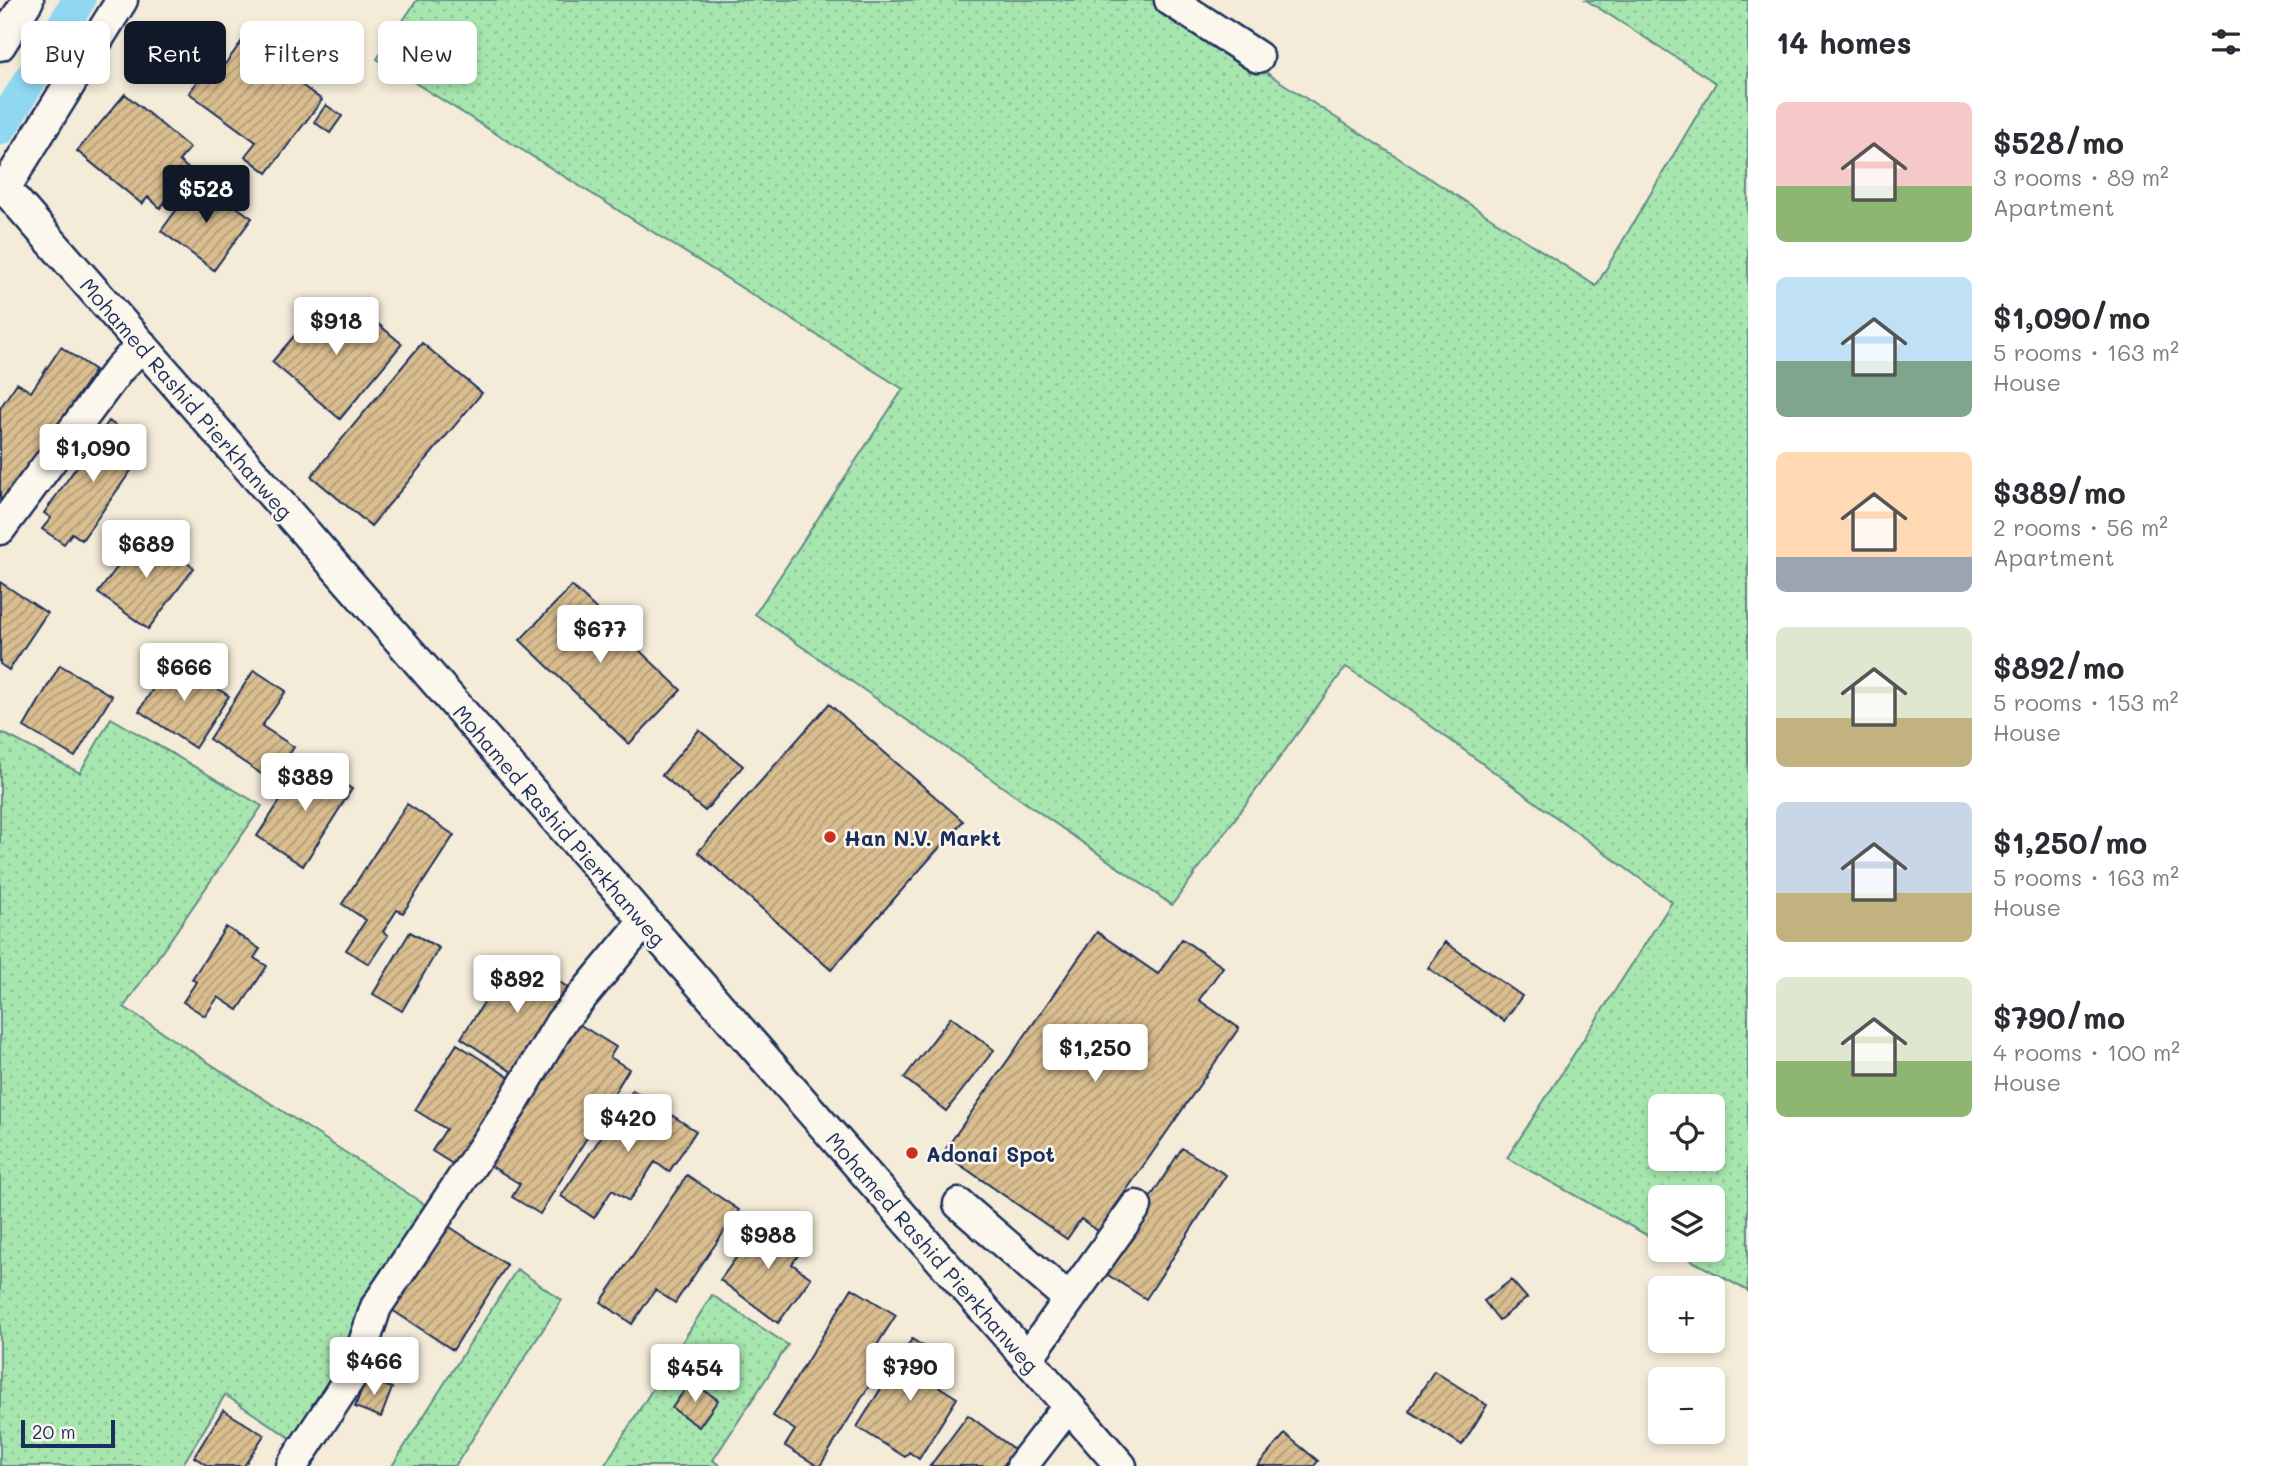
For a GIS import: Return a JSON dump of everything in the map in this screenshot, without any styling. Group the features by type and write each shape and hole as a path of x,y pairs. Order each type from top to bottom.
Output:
{"street":[{"path":"0,45 28,0"},
{"path":"2,186 122,0"},
{"path":"1170,0 1258,57"},
{"name":"Mohamed Rashid Pierkhanweg","path":"2,186 1121,1466"},
{"path":"0,529 119,369 142,345"},
{"path":"292,1466 355,1370 376,1307 511,1106 561,1022 644,922"},
{"path":"959,1205 1069,1299"},
{"path":"1027,1359 1136,1206"},
{"path":"1022,1466 1069,1406"}],"green space":[{"path":"417,0 1154,0 1596,286 1716,83 1586,0 1748,0 1748,1291 1725,1279 1725,1276 1694,1262 1725,1262 1725,1185 1648,1185 1648,1236 1507,1158 1672,902 1379,688 1346,667 1172,905 755,614 903,389 417,84 477,84 477,21 403,21"},
{"path":"111,718 262,806 124,1007 430,1208 348,1365 298,1443 225,1395 182,1466 0,1466 0,737 3,733 80,773"},
{"path":"517,1269 562,1300 455,1466 392,1466"},
{"path":"712,1295 788,1345 713,1460 720,1466 604,1466"}],"building":[{"path":"240,44 240,84 300,84 322,100 267,173 245,156 256,142 189,93 196,84 226,84 226,63"},
{"path":"125,94 190,148 179,161 191,171 160,208 148,197 142,204 77,151"},
{"path":"326,105 342,116 330,133 314,122"},
{"path":"198,180 252,218 214,270 161,231"},
{"path":"324,301 355,327 366,314 402,344 340,419 272,362"},
{"path":"422,343 482,393 371,526 311,476"},
{"path":"61,347 95,370 0,512 0,408 17,383 31,392"},
{"path":"109,421 147,448 82,540 72,533 64,544 42,529 51,518 44,513"},
{"path":"144,531 194,568 148,629 98,593"},
{"path":"0,582 47,613 9,670 0,664"},
{"path":"572,586 681,690 629,744 520,640"},
{"path":"172,659 229,696 195,748 139,711"},
{"path":"60,665 112,696 75,757 24,727"},
{"path":"254,670 286,691 262,726 294,747 272,781 209,739"},
{"name":"Han N.V. Markt","path":"829,704 963,821 831,970 698,852"},
{"path":"699,730 743,766 705,811 662,775"},
{"path":"307,760 352,789 303,866 257,836"},
{"path":"407,804 454,835 403,913 397,910 383,932 388,935 369,964 346,950 366,920 342,904"},
{"path":"226,927 260,949 254,958 267,966 238,1010 218,997 205,1016 183,1002 196,982 192,979"},
{"path":"410,932 439,948 402,1011 373,994"},
{"path":"1097,932 1158,974 1182,939 1223,967 1199,1000 1239,1028 1098,1231 1081,1219 1067,1239 943,1153"},
{"path":"1445,942 1522,996 1504,1021 1428,968"},
{"path":"516,953 573,991 518,1076 461,1038"},
{"path":"951,1017 994,1050 946,1111 904,1078"},
{"path":"569,1018 616,1047 610,1057 629,1069 540,1214 512,1197 520,1184 491,1166 541,1084 532,1079"},
{"path":"457,1044 515,1081 459,1168 432,1151 446,1129 415,1110"},
{"path":"633,1090 696,1131 669,1172 655,1162 629,1201 612,1190 594,1218 561,1196"},
{"path":"1182,1148 1226,1175 1146,1299 1103,1272"},
{"path":"687,1175 739,1210 675,1303 655,1290 632,1324 601,1302"},
{"path":"765,1218 804,1247 792,1264 811,1278 778,1323 720,1280"},
{"path":"444,1223 507,1265 453,1350 389,1308"},
{"path":"1511,1280 1527,1298 1499,1320 1484,1301"},
{"path":"852,1288 896,1315 875,1348 888,1355 818,1466 785,1446 795,1430 773,1416"},
{"path":"912,1339 952,1364 938,1386 957,1398 919,1459 909,1452 905,1457 857,1427"},
{"path":"1434,1371 1487,1405 1462,1445 1409,1411"},
{"path":"366,1378 392,1388 381,1417 355,1407"},
{"path":"691,1381 718,1400 699,1427 672,1408"},
{"path":"223,1410 264,1435 244,1466 208,1466 194,1457"},
{"path":"968,1415 1015,1450 1003,1466 930,1466"},
{"path":"1285,1434 1318,1461 1314,1466 1257,1466"}],"waterway":[{"path":"0,129 79,0"}],"place":[{"name":"Han N.V. Markt","path":"830,837"},
{"name":"Adonai Spot","path":"912,1153"}]}
